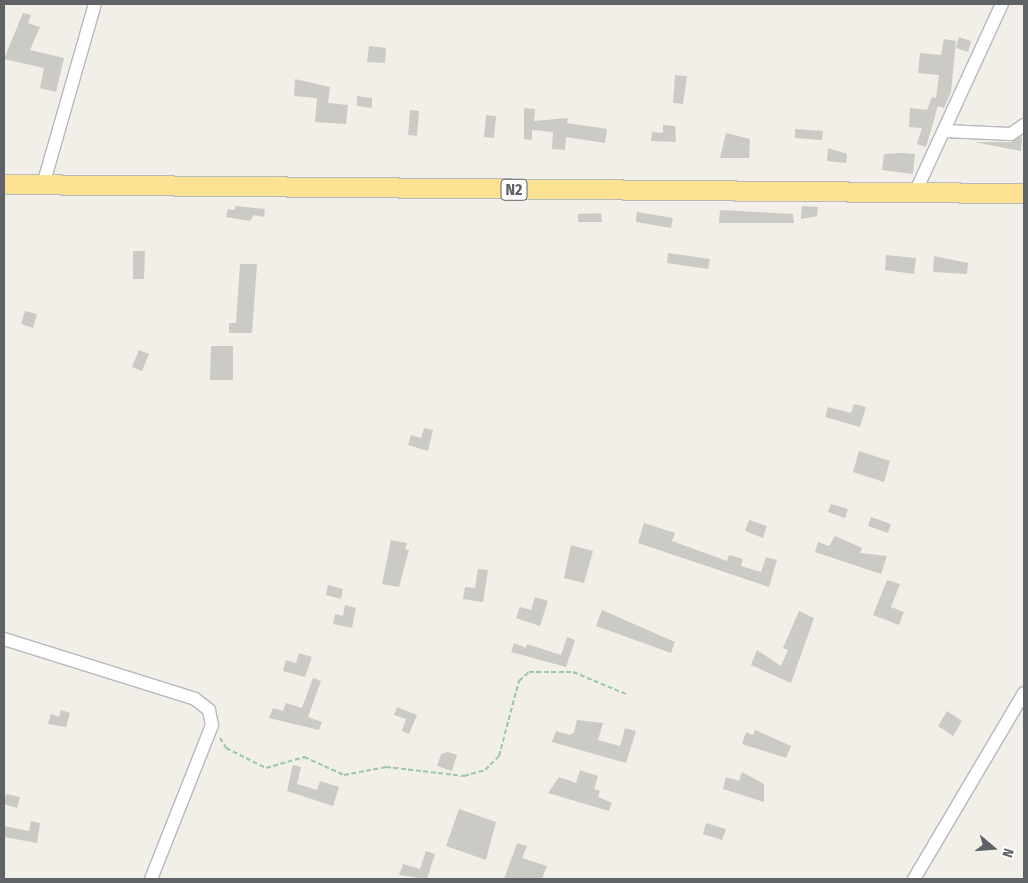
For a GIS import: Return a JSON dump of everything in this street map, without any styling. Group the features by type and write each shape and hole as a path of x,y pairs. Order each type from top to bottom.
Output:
{"highway":[{"name":"N2","path":"4,184 914,195 1024,192"}],"street":[{"path":"43,185 95,4"},
{"path":"914,195 1002,4"},
{"path":"945,131 1011,134 1024,125"},
{"path":"4,639 195,699 209,710 212,725 151,879"},
{"path":"914,879 1024,693"}],"path":[{"path":"212,725 226,748 266,768 304,757 344,775 386,767 464,776 485,770 499,756 519,681 529,672 573,672 626,694"}],"building":[{"path":"23,13 31,15 28,23 40,27 30,50 64,58 56,92 40,88 44,68 4,59"},
{"path":"959,37 971,41 968,52 956,48"},
{"path":"944,39 956,41 951,92 944,108 938,106 926,147 917,144 922,128 909,127 910,108 927,110 932,97 936,98 939,75 918,73 920,53 941,55"},
{"path":"369,46 386,48 385,63 367,62"},
{"path":"675,75 687,76 683,104 673,103"},
{"path":"295,79 330,87 328,103 348,105 346,124 315,122 317,98 294,96"},
{"path":"357,96 372,98 372,108 357,106"},
{"path":"524,108 535,109 534,121 568,118 567,123 607,129 605,143 566,137 565,150 552,149 553,132 532,130 532,140 524,139"},
{"path":"410,110 419,111 417,136 408,135"},
{"path":"486,115 496,116 494,138 484,137"},
{"path":"663,125 675,126 676,142 651,141 652,132 663,133"},
{"path":"795,129 823,131 822,140 795,138"},
{"path":"726,133 750,139 749,158 720,158"},
{"path":"1022,136 1021,151 974,142 1011,142"},
{"path":"828,148 847,154 846,163 827,161"},
{"path":"884,154 915,154 913,174 882,170"},
{"path":"235,206 265,209 264,217 254,215 250,221 226,217 228,209 235,210"},
{"path":"802,206 818,207 817,216 801,219"},
{"path":"720,210 793,214 794,223 719,223"},
{"path":"637,212 673,218 671,228 636,222"},
{"path":"601,213 602,222 578,222 578,214"},
{"path":"133,251 145,251 144,279 133,279"},
{"path":"668,253 710,259 708,269 667,263"},
{"path":"886,255 916,258 914,274 885,270"},
{"path":"934,256 968,263 967,274 933,272"},
{"path":"240,264 257,264 252,333 229,333 229,323 236,323"},
{"path":"25,311 37,314 33,328 21,324"},
{"path":"211,346 233,346 233,380 210,380"},
{"path":"139,350 149,354 142,371 132,367"},
{"path":"854,404 866,407 860,427 825,417 828,407 851,413"},
{"path":"424,428 433,430 428,451 408,445 411,435 421,438"},
{"path":"859,451 890,461 884,482 853,472"},
{"path":"831,504 848,509 845,518 828,512"},
{"path":"871,517 891,524 888,533 868,526"},
{"path":"749,520 767,526 763,538 745,531"},
{"path":"644,523 675,533 672,541 727,561 729,555 743,559 741,566 761,572 766,557 777,560 769,587 638,543"},
{"path":"835,536 862,548 860,553 887,556 881,574 815,552 818,542 829,546"},
{"path":"391,540 407,543 405,549 409,550 399,587 382,584"},
{"path":"571,545 593,551 584,583 564,578"},
{"path":"478,569 488,570 483,602 463,599 465,587 475,588"},
{"path":"887,580 900,584 891,607 904,612 899,625 873,615"},
{"path":"328,585 343,589 341,599 326,595"},
{"path":"535,597 548,601 540,626 516,618 520,607 531,610"},
{"path":"345,605 356,608 352,628 333,624 335,614 343,616"},
{"path":"602,610 675,642 671,653 596,626"},
{"path":"799,611 814,618 791,683 751,665 757,650 781,666 788,650 783,648"},
{"path":"567,637 575,640 566,667 511,652 514,643 526,648 527,644 561,655"},
{"path":"299,653 312,657 305,677 283,671 286,660 296,663"},
{"path":"313,678 321,681 308,717 322,722 319,730 269,718 273,708 283,711 286,703 302,708"},
{"path":"397,707 417,715 409,734 402,731 406,719 394,715"},
{"path":"61,710 70,713 66,727 48,724 51,714 59,717"},
{"path":"947,711 962,721 953,736 938,726"},
{"path":"577,720 603,723 598,740 620,746 625,728 636,731 626,763 552,742 556,731 570,735 574,732"},
{"path":"755,730 791,746 786,758 742,744 746,732 753,735"},
{"path":"448,752 457,755 452,771 437,766 441,754"},
{"path":"293,765 301,767 297,784 317,790 320,781 339,787 333,806 287,791"},
{"path":"580,770 598,776 594,789 600,791 598,797 612,803 609,811 548,793 559,777 576,783"},
{"path":"742,772 764,784 764,802 723,789 726,777 739,781"},
{"path":"6,794 20,797 17,808 4,804"},
{"path":"459,809 496,822 486,860 446,846"},
{"path":"31,821 40,823 37,843 4,837 4,826 29,831"},
{"path":"706,823 726,829 722,840 703,834"},
{"path":"517,843 527,846 522,858 547,866 542,879 504,879"},
{"path":"426,851 435,854 427,879 399,875 403,864 420,869"}]}
